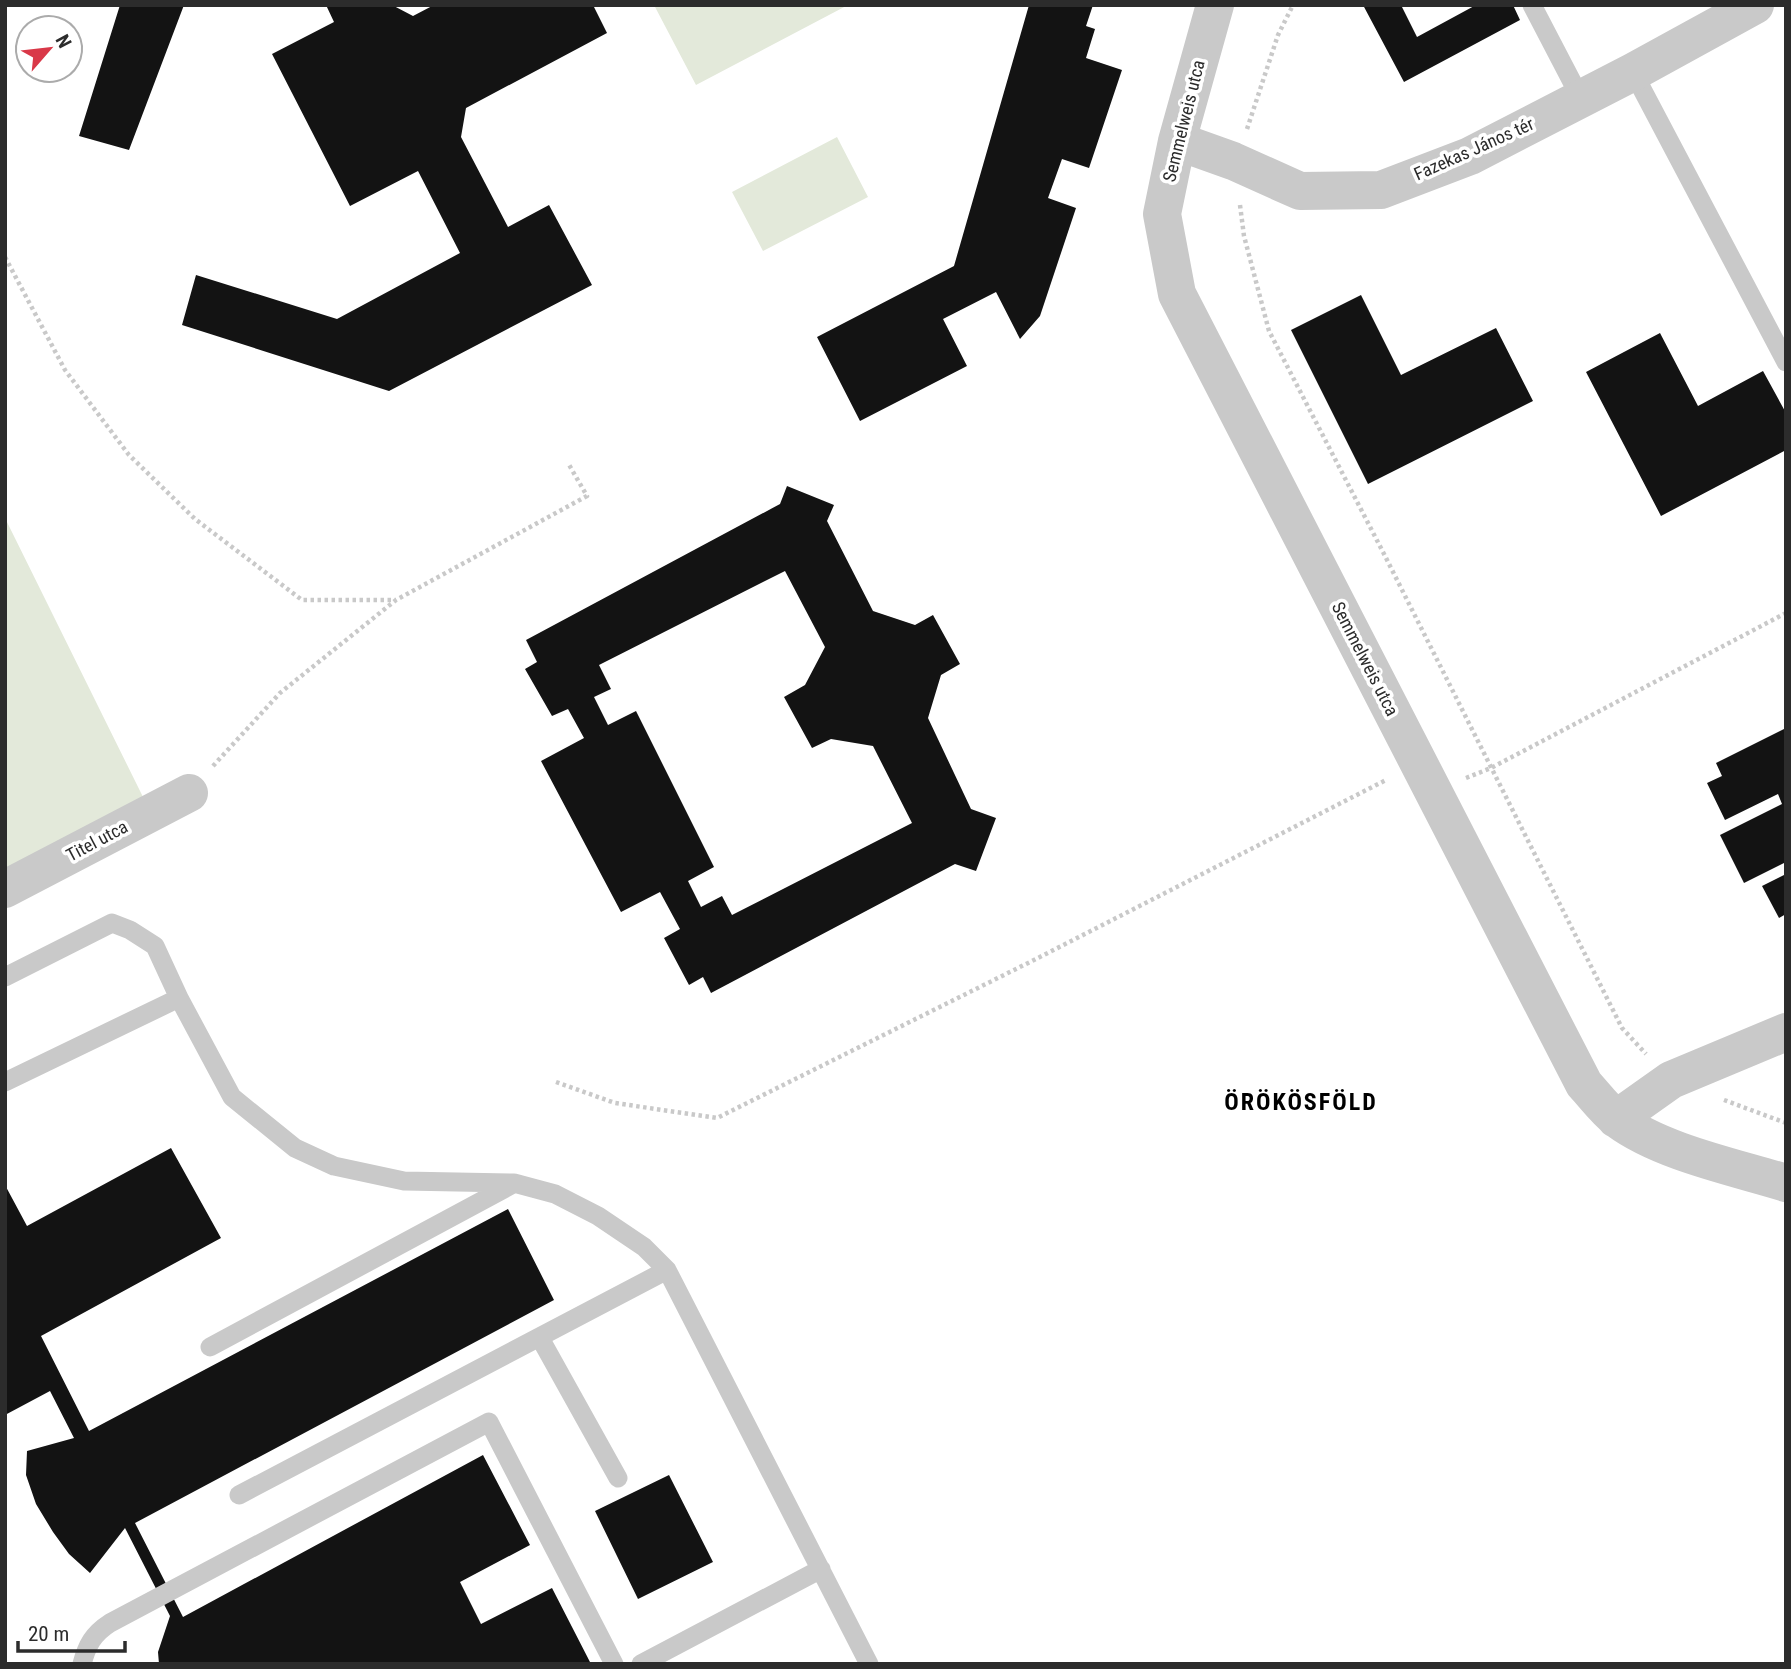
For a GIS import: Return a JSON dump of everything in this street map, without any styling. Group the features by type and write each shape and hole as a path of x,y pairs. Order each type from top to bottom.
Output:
{"street":[{"name":"Semmelweis utca","path":"1215,5 1177,141 1162,214 1177,294 1584,1084 1616,1119 1648,1138 1684,1152 1786,1183"},
{"name":"Fazekas János tér","path":"1177,141 1233,161 1300,191 1381,190 1470,156 1755,5"},
{"name":"Titel utca","path":"5,889 190,793"},
{"path":"1616,1119 1671,1080 1786,1032"}],"lane":[{"path":"1532,5 1581,99"},
{"path":"1633,72 1786,362"},
{"path":"5,977 112,923 130,929 155,946 179,998 232,1097 295,1148 334,1167 404,1181 514,1183 555,1194 598,1216 644,1247 667,1270 869,1664"},
{"path":"5,1082 179,998"},
{"path":"210,1347 514,1183"},
{"path":"239,1495 667,1270"},
{"path":"540,1338 618,1478"},
{"path":"82,1664 91,1639 110,1623 489,1422 614,1664"},
{"path":"640,1664 821,1569"}],"path":[{"path":"1293,5 1278,35 1248,128 1233,161 1244,236 1269,331 1622,1028 1671,1080 1786,1123"},
{"path":"5,257 65,370 129,455 195,519 302,600 396,600"},
{"path":"190,793 280,693 396,600 587,496 568,463"},
{"path":"556,1082 615,1103 717,1118 1021,967 1425,777 1491,768 1786,613"}],"green space":[{"path":"654,5 848,5 696,85"},
{"path":"837,137 868,197 763,251 732,192"},
{"path":"5,518 143,797 5,869"}],"building":[{"path":"120,5 184,5 129,150 79,136"},
{"path":"326,5 392,5 413,16 434,5 593,5 607,33 466,108 461,137 508,227 549,205 592,285 389,391 182,325 196,275 337,319 460,253 418,171 350,206 272,54 334,22"},
{"path":"1029,5 1093,5 1086,26 1095,29 1086,58 1122,70 1089,168 1062,159 1048,198 1076,208 1040,316 1020,339 996,292 943,319 967,366 860,421 817,337 954,266"},
{"path":"1363,5 1401,5 1417,37 1476,5 1513,5 1520,20 1404,82"},
{"path":"1361,295 1401,375 1496,328 1533,401 1368,484 1291,330"},
{"path":"1660,333 1698,406 1763,371 1786,413 1786,450 1661,516 1586,372"},
{"path":"787,486 834,505 827,521 873,611 915,625 933,615 960,664 941,675 928,718 971,809 996,818 976,871 955,864 711,993 703,977 689,985 664,938 680,929 660,892 621,912 541,761 584,738 568,709 552,716 525,669 537,662 526,640 780,504","holes":["785,571 825,647 805,685 784,697 812,748 831,739 873,746 912,823 732,915 722,896 701,907 688,881 714,867 636,711 608,725 594,697 611,689 599,665"]},
{"path":"1786,728 1786,862 1744,883 1720,835 1782,804 1778,794 1725,820 1707,783 1722,776 1716,763"},
{"path":"1786,874 1786,914 1779,918 1762,886"},
{"path":"171,1148 221,1238 41,1336 89,1431 508,1209 554,1300 135,1523 183,1617 483,1455 530,1545 460,1582 481,1624 552,1588 591,1664 159,1664 158,1652 170,1616 125,1528 90,1573 69,1554 36,1504 26,1475 27,1451 74,1438 50,1391 5,1415 5,1185 27,1226"},
{"path":"669,1475 713,1562 638,1599 595,1511"}],"district":[{"name":"ÖRÖKÖSFÖLD","path":"1301,1102"}]}
